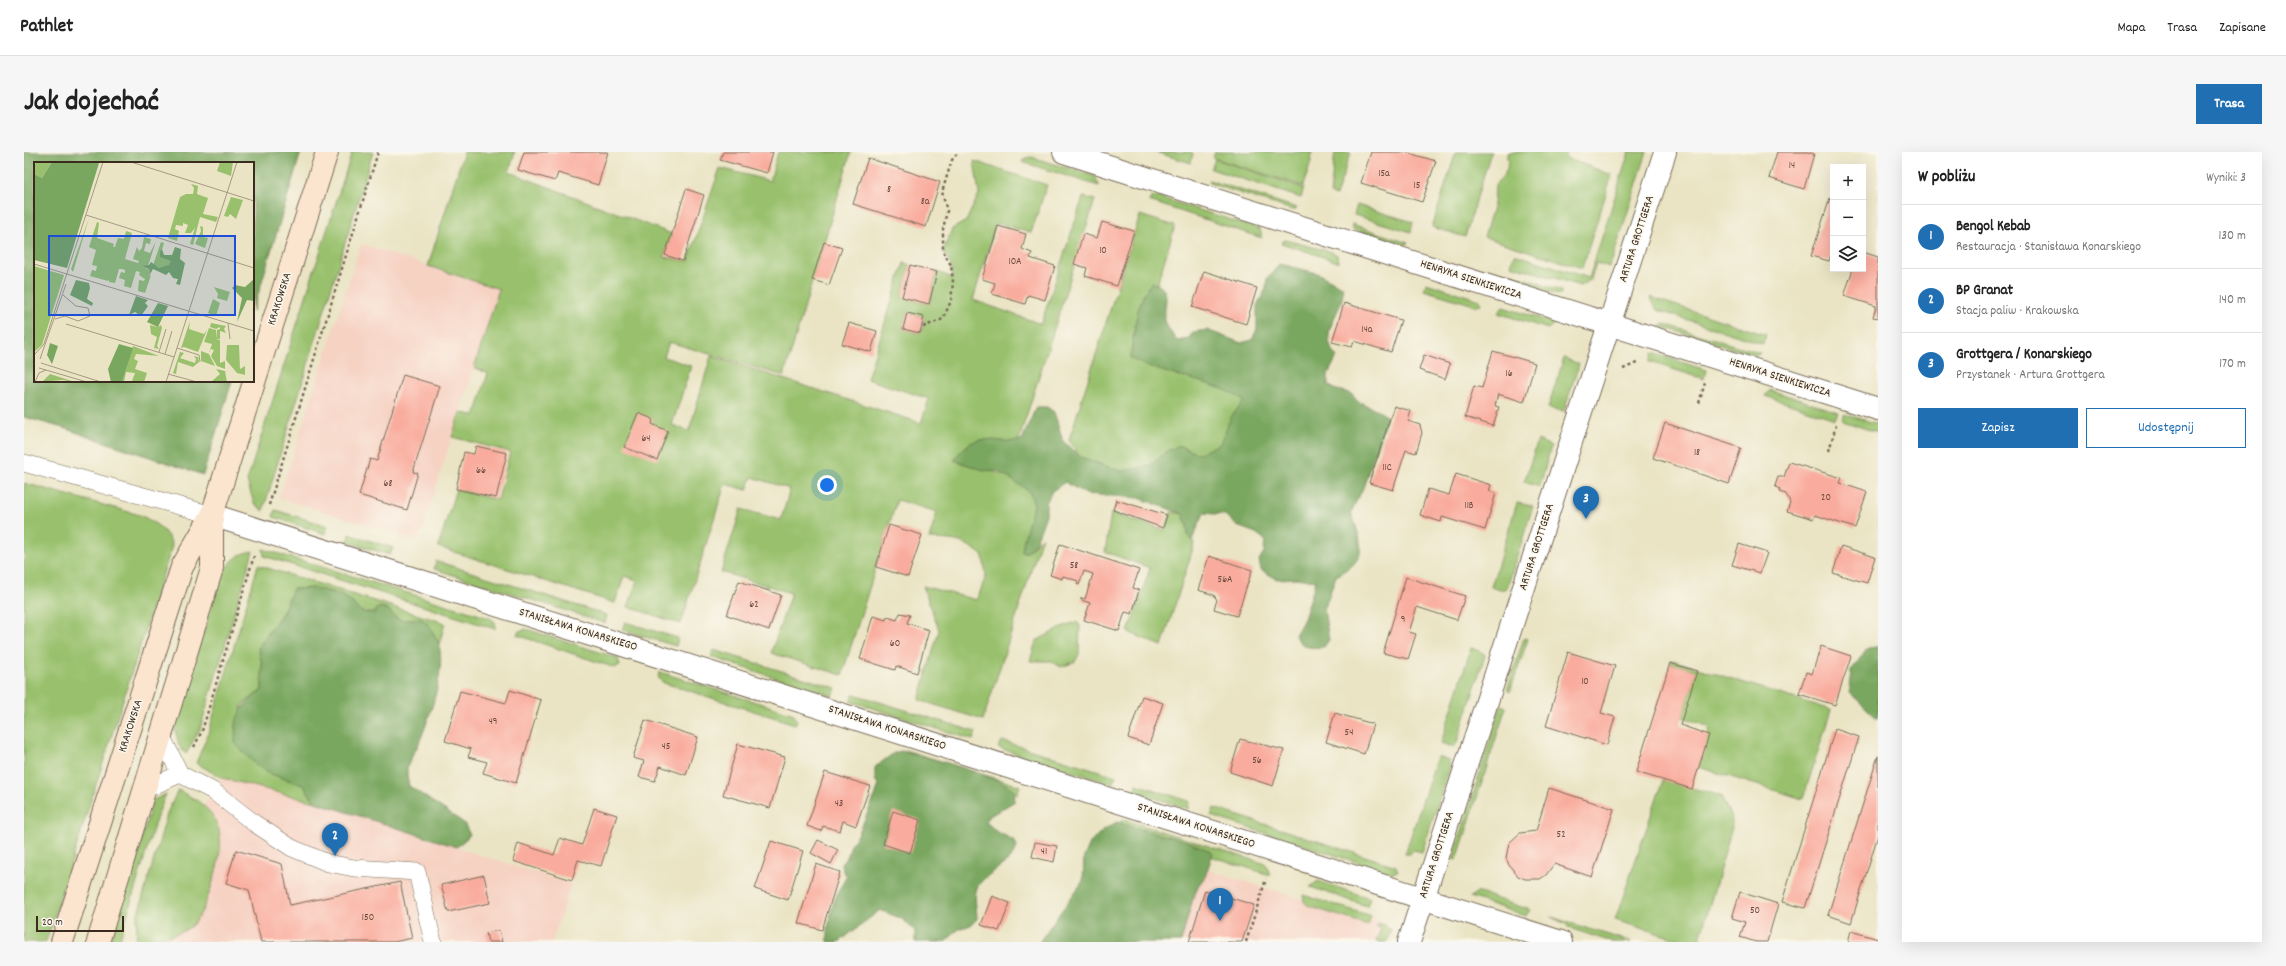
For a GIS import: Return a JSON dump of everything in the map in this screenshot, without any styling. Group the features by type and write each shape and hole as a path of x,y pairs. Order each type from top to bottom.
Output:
{"street":[{"name":"KRAKOWSKA","path":"62,942 182,567 212,515 327,152"},
{"name":"HENRYKA SIENKIEWICZA","path":"1064,152 1878,409"},
{"name":"ARTURA GROTTGERA","path":"1409,942 1665,152"},
{"name":"KRAKOWSKA","path":"98,942 144,790 162,737 212,568 212,515"},
{"name":"STANISŁAWA KONARSKIEGO","path":"212,515 1561,942"},
{"path":"102,815 110,806 125,797 144,790"}],"lane":[{"path":"24,462 212,515"},
{"path":"162,737 180,774 213,791 240,811 254,824 292,848 323,861 354,868 417,872 433,942"},
{"path":"144,790 180,774"}],"path":[{"path":"923,327 944,319 950,301 953,282 951,265 943,251 947,211 942,192 952,160 958,152"},
{"path":"1699,403 1705,383"},
{"path":"1829,451 1836,425"},
{"path":"1246,942 1266,879"}],"shaded area":[{"path":"361,244 499,289 419,541 279,498"},
{"path":"222,778 315,802 571,884 552,942 158,942 157,937 204,805"},
{"path":"1195,866 1383,924 1378,942 1171,942"}],"green space":[{"path":"24,152 301,152 254,308 254,162 34,162 34,382 232,382 203,475 63,428 24,417"},
{"path":"352,152 373,152 263,511 254,503 247,481"},
{"path":"464,152 515,152 509,172 672,234 664,257 688,261 720,168 770,181 778,152 851,152 784,376 669,342 664,357 691,366 672,425 689,431 711,356 921,423 929,399 867,379 904,263 910,265 902,297 929,304 937,272 953,278 951,265 943,251 952,229 966,221 979,194 974,161 1047,185 1031,233 996,223 973,300 1041,324 1083,197 1095,200 1015,452 954,460 1001,474 1023,485 1030,494 1034,504 1023,552 1028,552 1042,537 983,720 919,700 939,630 923,586 977,600 986,576 983,556 976,550 964,543 929,539 937,512 897,500 842,675 771,653 791,593 721,572 741,509 781,520 790,489 752,477 747,490 725,484 681,624 628,607 637,580 624,576 615,603 438,547 456,489 498,500 510,452 452,437 460,412 475,416 488,373 474,368 499,289 428,266","holes":["907,313 924,317 923,327 920,333 903,329"]},
{"path":"1155,152 1190,152 1193,153 1191,163"},
{"path":"1215,152 1312,152 1311,162 1303,186 1213,158"},
{"path":"1335,152 1351,152 1336,196 1330,194"},
{"path":"1456,152 1491,152 1465,237 1432,227"},
{"path":"1509,152 1566,152 1566,158 1612,175 1582,268 1484,237 1494,204 1495,184 1506,172 1508,165 1507,156"},
{"path":"1629,152 1647,152 1610,267 1596,263 1591,279 1580,286 1511,265 1514,254 1589,278"},
{"path":"1031,157 1095,176 1099,186 1022,162 1023,159"},
{"path":"1215,159 1304,188 1301,198 1211,169"},
{"path":"1209,180 1297,208 1292,210 1212,184"},
{"path":"1152,197 1158,197 1260,229 1262,238 1149,201"},
{"path":"1357,205 1413,222 1411,232 1354,215"},
{"path":"1140,215 1175,226 1135,357 1251,399 1211,457 1128,475 1080,457 1069,440"},
{"path":"1352,224 1408,243 1404,245 1352,229"},
{"path":"1285,240 1332,252 1337,255 1338,262 1281,243"},
{"path":"1280,264 1317,273 1342,286 1342,300 1329,333 1330,344 1337,357 1328,374 1328,385 1336,390 1351,393 1357,401 1378,410 1387,417 1363,488 1351,512 1360,542 1359,557 1347,570 1336,576 1324,610 1329,640 1324,647 1307,647 1298,640 1295,635 1304,619 1316,581 1296,578 1277,579 1261,570 1259,560 1264,552 1265,540 1256,533 1237,526 1225,515 1204,513 1192,540 1188,536 1187,525 1183,514 1139,498 1086,494 1065,482 1052,491 1046,503 1046,515 1036,542 1028,552 1022,552 1024,538 1034,505 1030,492 998,471 983,470 954,460 962,450 970,443 978,440 1022,440 1036,407 1047,407 1054,412 1063,441 1080,457 1121,471 1149,466 1169,450 1181,446 1198,454 1220,444 1231,417 1244,401 1220,388 1158,370 1130,358 1137,313 1144,293 1152,282 1159,285 1165,293 1165,319 1177,341 1188,339 1193,332 1207,330 1241,343 1252,340 1257,329 1257,305 1266,289 1267,278"},
{"path":"1510,274 1562,291 1561,296 1510,279"},
{"path":"1426,283 1480,300 1481,304 1477,306 1424,290"},
{"path":"1650,297 1766,335 1763,344 1657,310"},
{"path":"1503,307 1555,323 1548,329 1498,313"},
{"path":"1664,324 1760,353 1755,356 1659,326"},
{"path":"1653,353 1706,370 1704,379 1650,362"},
{"path":"1564,358 1579,364 1564,411 1548,408"},
{"path":"1770,390 1838,412 1835,419 1765,396"},
{"path":"1844,414 1878,424 1878,433 1843,421"},
{"path":"1538,440 1551,446 1540,487 1524,482"},
{"path":"24,483 140,515 160,527 167,535 172,546 46,942 24,942"},
{"path":"1517,503 1533,506 1507,588 1500,590 1491,587"},
{"path":"275,510 328,526 325,534 273,517"},
{"path":"1171,512 1183,514 1187,525 1188,536 1195,542 1162,646 1128,632 1150,568 1105,552 1111,513 1165,530"},
{"path":"349,534 393,548 390,555 348,542"},
{"path":"263,549 490,618 495,622 495,629 264,556"},
{"path":"253,551 200,729 186,754 179,746 174,725 222,573 228,565 239,556"},
{"path":"436,561 607,615 605,623 434,569"},
{"path":"258,565 445,623 439,645 431,630 425,622 421,620 403,620 394,616 388,609 380,607 375,614 365,613 360,611 346,598 334,593 313,589 293,589 283,612 258,648 262,664 262,690 242,705 235,744 255,764 271,774 303,785 315,802 222,778 196,763 208,734"},
{"path":"313,588 342,596 363,612 375,613 375,610 380,607 388,609 393,615 402,620 423,620 427,623 435,636 439,646 441,659 437,689 433,705 419,743 408,764 407,776 409,786 464,823 470,835 457,847 315,802 303,785 271,774 255,764 235,744 237,718 240,712 248,702 262,690 262,664 258,648 283,612 293,589"},
{"path":"625,622 678,638 676,646 622,630"},
{"path":"1077,622 1080,626 1079,654 1075,662 1061,667 1051,661 1030,661 1036,641 1064,626"},
{"path":"526,629 618,658 620,666 615,668 517,635 519,631"},
{"path":"1524,638 1528,639 1510,692 1507,690"},
{"path":"1878,646 1878,719 1850,693 1851,671 1866,650"},
{"path":"1471,648 1480,651 1485,655 1457,743 1453,747 1441,743"},
{"path":"714,650 836,688 833,696 711,657"},
{"path":"1672,660 1831,710 1803,799 1698,767 1710,727 1682,717 1697,671 1670,663"},
{"path":"660,672 794,714 797,722 795,724 664,683 658,676"},
{"path":"854,694 976,732 973,740 850,701"},
{"path":"1501,705 1506,707 1457,860 1453,859"},
{"path":"1002,741 1116,776 1112,784 998,748"},
{"path":"905,750 1020,786 1017,795 902,758"},
{"path":"901,751 942,761 978,773 1007,785 1014,790 1015,801 988,817 986,822 996,831 1015,841 1017,847 1008,860 979,885 975,894 977,919 971,925 959,929 945,942 915,942 915,931 902,919 880,910 839,942 828,942 832,908 838,891 847,876 844,874 841,864 847,857 852,844 858,835 879,785 875,780 875,767 894,753"},
{"path":"1437,757 1449,760 1450,767 1422,852 1413,850 1410,854 1405,854"},
{"path":"1663,780 1721,796 1732,820 1731,831 1699,942 1686,942 1615,920"},
{"path":"1136,784 1189,801 1188,809 1134,791"},
{"path":"178,790 201,804 212,815 217,824 220,834 220,854 215,875 204,907 191,926 179,933 136,942 137,917 168,811"},
{"path":"166,794 156,819 119,942 110,942 153,800"},
{"path":"1214,808 1396,866 1398,871 1391,873 1211,816"},
{"path":"1122,819 1266,864 1270,875 1119,827"},
{"path":"1117,822 1178,839 1202,847 1213,853 1205,877 1198,886 1192,902 1181,942 1039,942 1083,881 1084,857 1090,843 1103,830"},
{"path":"1318,881 1370,898 1367,906 1310,887"},
{"path":"1477,892 1530,910 1526,916 1470,897"},
{"path":"1303,895 1371,916 1368,925 1308,906 1304,902"},
{"path":"1551,917 1631,942 1612,942 1569,928 1566,924"},
{"path":"1378,923 1385,925 1391,930 1387,942 1376,942 1381,928 1377,927"}],"building":[{"path":"524,152 608,152 598,185 558,173 555,181 518,170"},
{"path":"723,152 773,152 767,173 720,160"},
{"path":"1371,152 1405,152 1436,161 1422,202 1361,183"},
{"path":"1777,152 1808,152 1814,154 1804,189 1769,178"},
{"path":"868,158 940,182 926,227 853,204"},
{"path":"686,189 704,195 683,261 665,255"},
{"path":"1830,198 1830,258 1829,261 1811,256"},
{"path":"1102,222 1134,231 1117,286 1085,276 1087,268 1074,264 1083,234 1097,238"},
{"path":"998,226 1026,234 1022,249 1032,253 1030,258 1055,266 1045,300 1028,295 1025,304 992,294 995,283 982,279"},
{"path":"824,242 842,248 829,285 812,280"},
{"path":"1866,253 1878,257 1878,318 1873,317 1876,306 1844,296 1852,272 1866,272"},
{"path":"910,265 937,272 929,304 902,297"},
{"path":"1204,271 1257,288 1246,324 1192,307"},
{"path":"1344,303 1401,320 1391,352 1354,341 1352,347 1332,342"},
{"path":"907,313 924,317 920,333 903,329"},
{"path":"849,323 877,331 871,352 842,344"},
{"path":"1493,351 1535,363 1524,402 1498,394 1495,406 1499,407 1493,426 1465,417 1474,386 1482,388"},
{"path":"1424,355 1450,364 1445,379 1419,370"},
{"path":"403,375 440,386 413,472 418,473 407,510 359,495 370,459 377,461"},
{"path":"1394,406 1411,411 1408,421 1420,425 1422,433 1416,453 1406,450 1393,490 1369,483"},
{"path":"638,413 653,419 652,424 668,431 657,460 624,447"},
{"path":"1665,423 1741,448 1729,484 1653,458"},
{"path":"476,446 507,453 496,498 456,489 464,452 474,454"},
{"path":"1789,462 1842,478 1840,483 1867,492 1855,528 1815,515 1813,519 1787,511 1790,502 1786,494 1779,492 1780,490 1775,486 1778,477 1784,477"},
{"path":"1456,474 1491,485 1489,491 1496,493 1485,530 1442,517 1441,522 1420,515 1428,489 1449,495"},
{"path":"1116,500 1167,515 1163,528 1113,510"},
{"path":"889,525 922,535 908,577 876,567"},
{"path":"1060,544 1139,570 1133,588 1139,590 1132,614 1125,612 1119,631 1084,620 1090,603 1081,600 1081,598 1085,599 1093,574 1084,571 1079,585 1077,584 1078,581 1063,576 1062,579 1050,575"},
{"path":"1739,544 1767,553 1760,573 1732,565"},
{"path":"1841,546 1875,557 1867,583 1833,573"},
{"path":"1209,556 1252,570 1237,616 1214,609 1217,600 1214,595 1198,590"},
{"path":"1406,577 1465,596 1457,620 1417,607 1409,632 1416,634 1408,659 1383,653"},
{"path":"739,581 781,595 769,630 727,615"},
{"path":"900,613 910,615 907,623 929,630 917,673 896,666 895,670 860,659 873,616 886,620 887,617 897,620"},
{"path":"1821,646 1851,656 1835,705 1799,694 1806,672 1812,674"},
{"path":"1568,652 1615,666 1601,713 1615,717 1607,745 1546,726"},
{"path":"1670,663 1697,671 1680,725 1709,735 1692,789 1636,772"},
{"path":"510,690 541,700 516,783 483,773 487,762 468,757 471,749 445,741 460,691 506,703"},
{"path":"1142,696 1163,703 1149,745 1128,738"},
{"path":"1335,713 1373,724 1364,754 1326,742"},
{"path":"645,720 698,737 686,775 660,766 655,781 639,777 644,761 633,758"},
{"path":"1835,729 1859,737 1805,908 1782,902"},
{"path":"1240,739 1284,750 1273,786 1230,772"},
{"path":"738,744 785,757 770,808 723,795"},
{"path":"1878,756 1878,835 1851,923 1828,915"},
{"path":"825,772 870,786 856,826 843,821 840,831 823,826 821,831 807,826"},
{"path":"1549,788 1614,809 1592,877 1554,864 1546,875 1540,879 1525,879 1518,876 1509,865 1506,858 1509,843 1520,833 1536,831"},
{"path":"594,808 617,815 601,866 578,860 572,880 513,861 518,843 554,855 560,838 582,845"},
{"path":"893,811 920,820 910,853 883,844"},
{"path":"818,840 838,850 831,864 811,853"},
{"path":"771,841 803,851 788,900 755,889"},
{"path":"1035,842 1057,846 1054,862 1032,857"},
{"path":"236,850 282,864 290,905 400,882 412,938 394,942 261,942 249,890 226,883"},
{"path":"816,864 840,872 822,930 798,923"},
{"path":"484,875 490,903 448,912 441,885"},
{"path":"1205,890 1254,905 1242,942 1189,942"},
{"path":"1740,892 1778,904 1767,942 1756,942 1740,937 1745,922 1732,918"},
{"path":"992,896 1010,903 999,931 981,925"},
{"path":"499,930 502,942 488,942 486,933"},
{"path":"1851,931 1878,939 1878,942 1848,942"}],"place":[{"name":"Grottgera / Konarskiego","path":"1586,519"},
{"name":"BP Granat","path":"335,856"},
{"name":"Bengol Kebab","path":"1220,921"}]}
